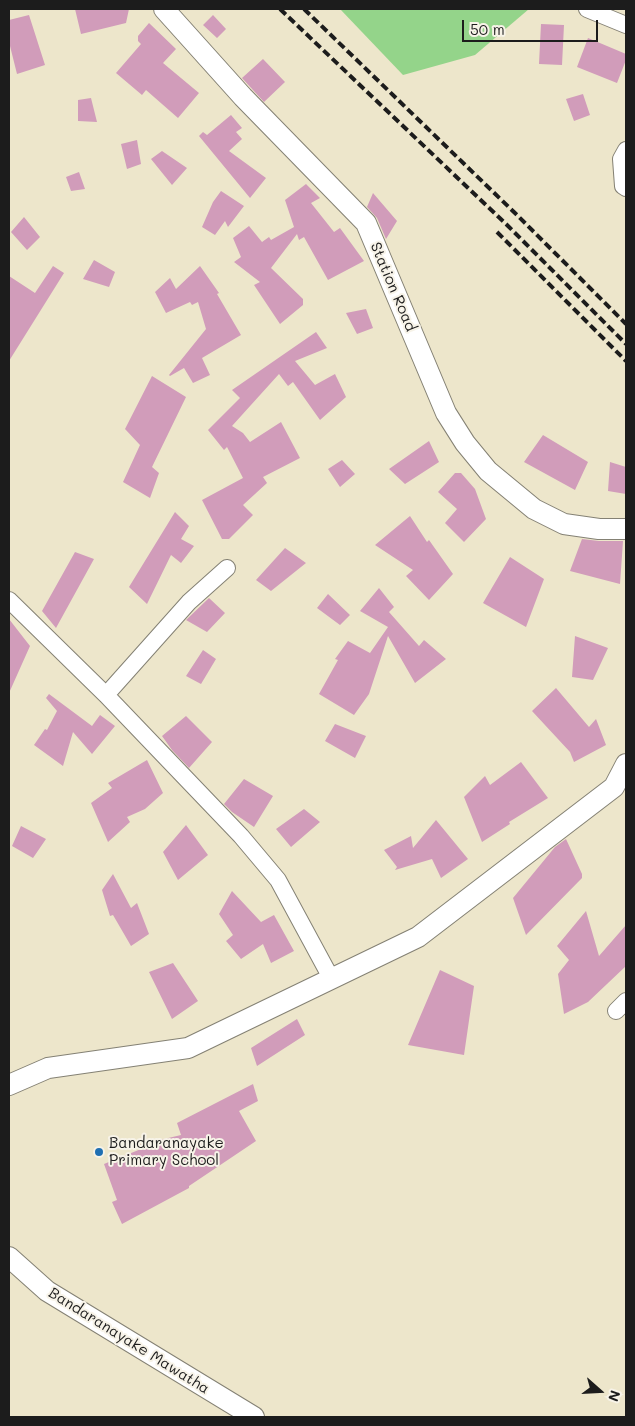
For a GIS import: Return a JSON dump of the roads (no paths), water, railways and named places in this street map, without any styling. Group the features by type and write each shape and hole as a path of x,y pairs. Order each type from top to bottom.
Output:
{"street":[{"name":"Station Road","path":"164,9 244,97 366,223 446,413 488,471 534,509 564,524 599,529 626,529"},
{"path":"588,9 626,26"},
{"path":"626,150 621,159 624,186 626,188"},
{"path":"106,695 189,602 227,568"},
{"path":"9,600 106,695 240,836 278,880 331,978"},
{"path":"9,1085 48,1068 188,1048 418,937 614,787 626,764"},
{"name":"Bandaranayake Mawatha","path":"9,1257 47,1291 254,1417"}],"railway":[{"path":"280,9 507,225 626,344"},
{"path":"304,9 517,215 626,324"},
{"path":"497,232 626,361"}],"place":[{"name":"Bandaranayake Primary School","path":"99,1152"}]}
